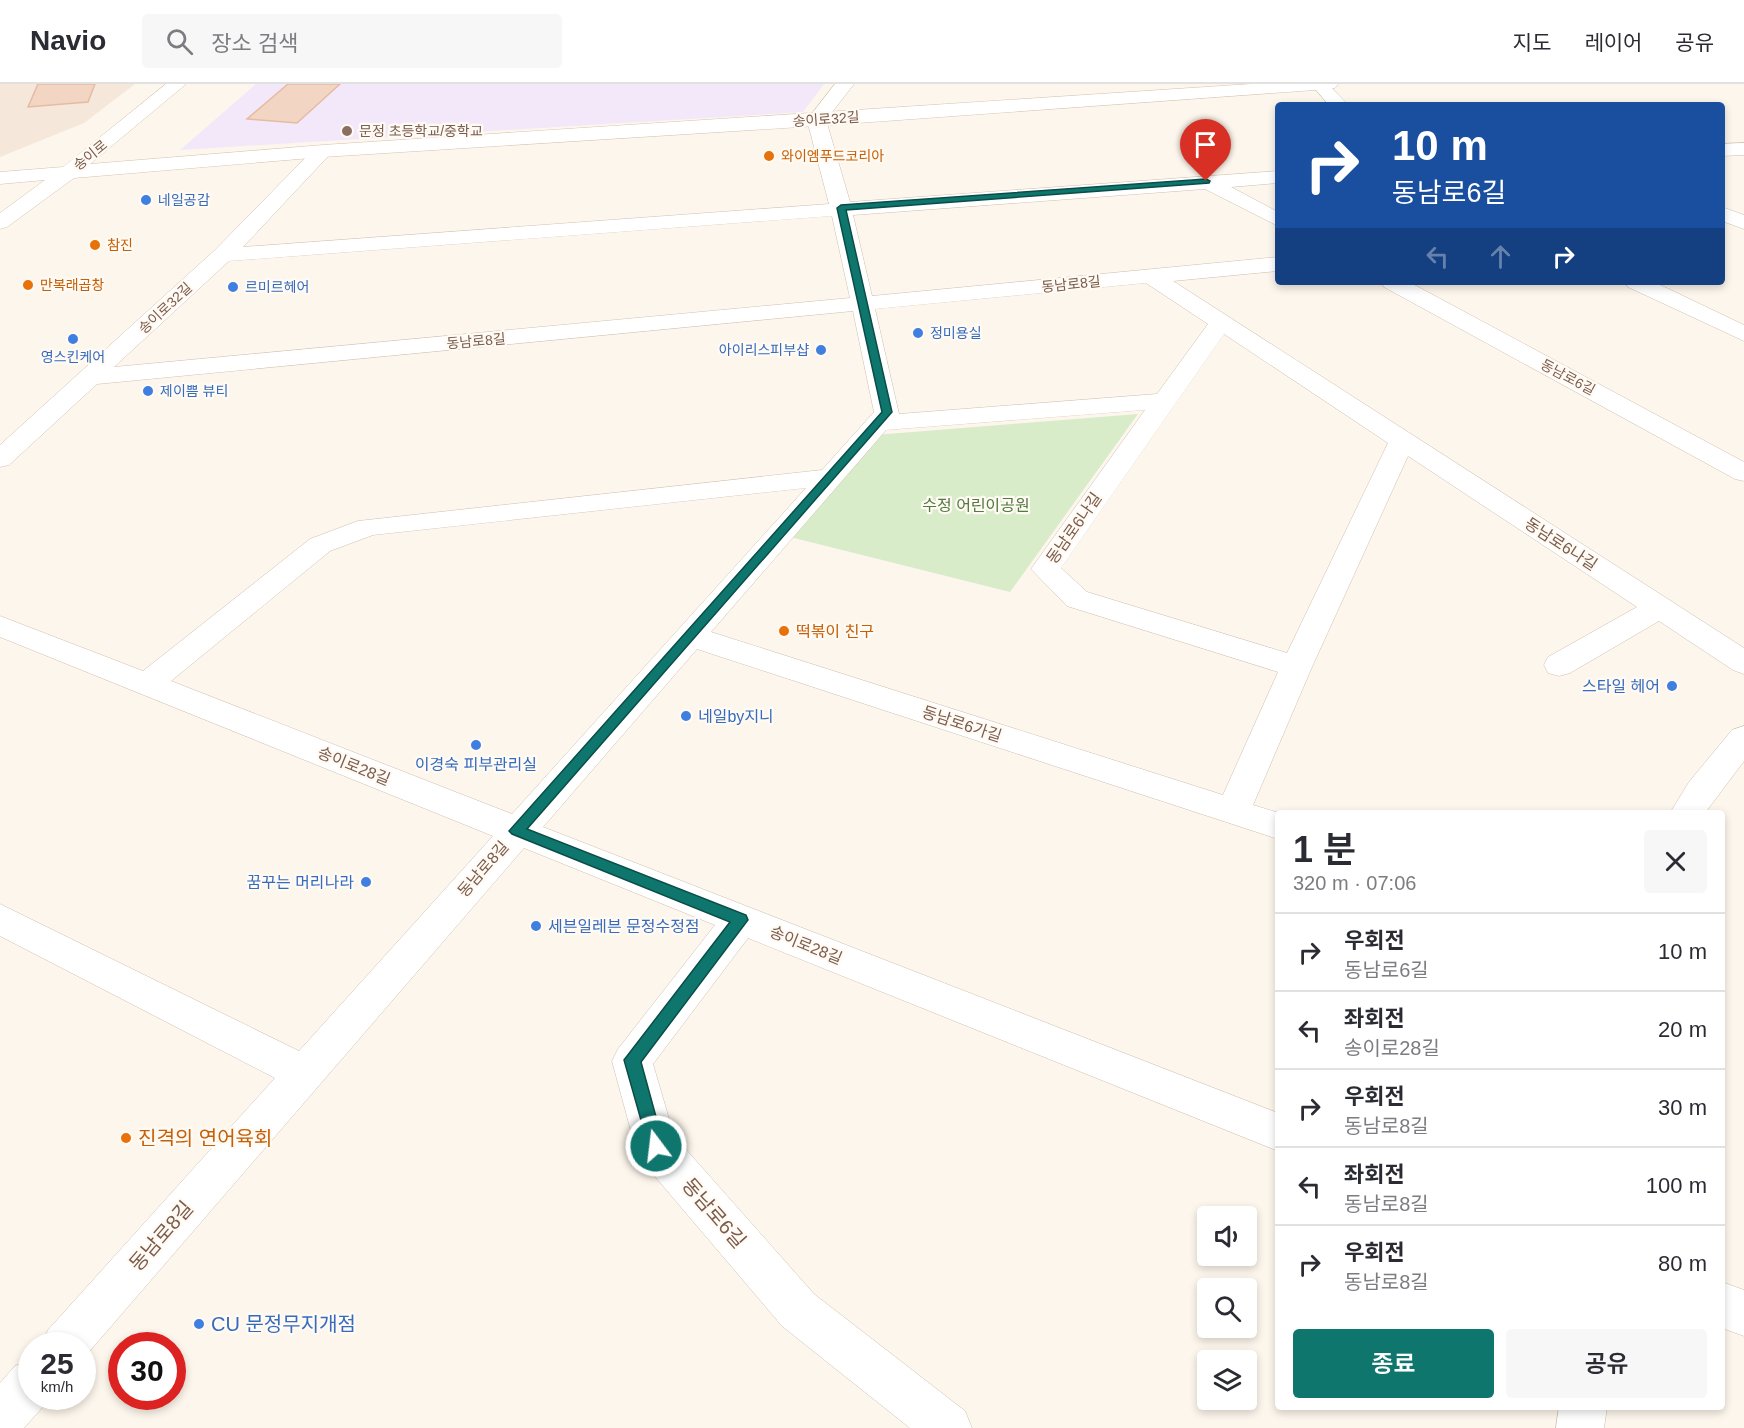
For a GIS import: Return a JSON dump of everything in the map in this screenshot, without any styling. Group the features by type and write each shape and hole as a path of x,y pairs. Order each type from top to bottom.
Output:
{"street":[{"name":"송이로","path":"0,223 69,172 177,84"},
{"path":"845,84 816,120 841,208 887,412 879,423"},
{"name":"송이로32길","path":"0,178 323,151 816,120 1329,84"},
{"path":"1319,85 1336,102"},
{"path":"1725,150 1744,148"},
{"name":"송이로32길","path":"0,459 223,255 323,151"},
{"path":"223,255 1275,177"},
{"path":"1206,181 1275,218"},
{"path":"1725,214 1744,223"},
{"name":"동남로8길","path":"90,377 1275,264"},
{"name":"동남로6나길","path":"1152,277 1744,663"},
{"name":"동남로6길","path":"1398,285 1744,473"},
{"path":"1642,285 1744,334"},
{"name":"동남로6나길","path":"1221,322 1045,569 1077,599 1296,667"},
{"path":"879,423 1164,401"},
{"name":"동남로8길","path":"76,1332 879,423"},
{"path":"1233,811 1296,667 1402,440"},
{"path":"147,684 320,545 368,526 831,477"},
{"path":"1559,665 1659,608"},
{"name":"송이로28길","path":"0,626 1275,1131"},
{"name":"동남로6가길","path":"691,636 1275,825"},
{"path":"1690,810 1701,791 1744,738"},
{"path":"0,919 304,1073"},
{"name":"동남로6길","path":"741,920 632,1060 656,1146 798,1310 948,1428"},
{"path":"1725,1306 1744,1313"},
{"path":"0,1419 18,1399"},
{"path":"1580,1428 1583,1410"}],"shaded area":[{"path":"0,84 135,84 84,123 0,157"},
{"name":"문정 초등학교/중학교","path":"256,84 824,84 803,112 180,150"}],"green space":[{"name":"수정 어린이공원","path":"1138,414 1010,592 790,537 875,435"}],"building":[{"path":"38,84 95,84 88,102 28,107"},
{"path":"288,84 340,84 297,123 247,119"}],"place":[{"name":"문정 초등학교/중학교","path":"347,131"},
{"name":"와이엠푸드코리아","path":"769,156"},
{"name":"네일공감","path":"146,200"},
{"name":"참진","path":"95,245"},
{"name":"만복래곱창","path":"28,285"},
{"name":"르미르헤어","path":"233,287"},
{"name":"정미용실","path":"918,333"},
{"name":"영스킨케어","path":"73,339"},
{"name":"아이리스피부샵","path":"821,350"},
{"name":"제이쁨 뷰티","path":"148,391"},
{"name":"떡볶이 친구","path":"784,631"},
{"name":"스타일 헤어","path":"1672,686"},
{"name":"네일by지니","path":"686,716"},
{"name":"이경숙 피부관리실","path":"476,745"},
{"name":"꿈꾸는 머리나라","path":"366,882"},
{"name":"세븐일레븐 문정수정점","path":"536,926"},
{"name":"진격의 연어육회","path":"126,1138"},
{"name":"CU 문정무지개점","path":"199,1324"}],"route":[{"path":"656,1146 632,1060 741,920 517,831 887,412 841,208 1206,181"}]}
